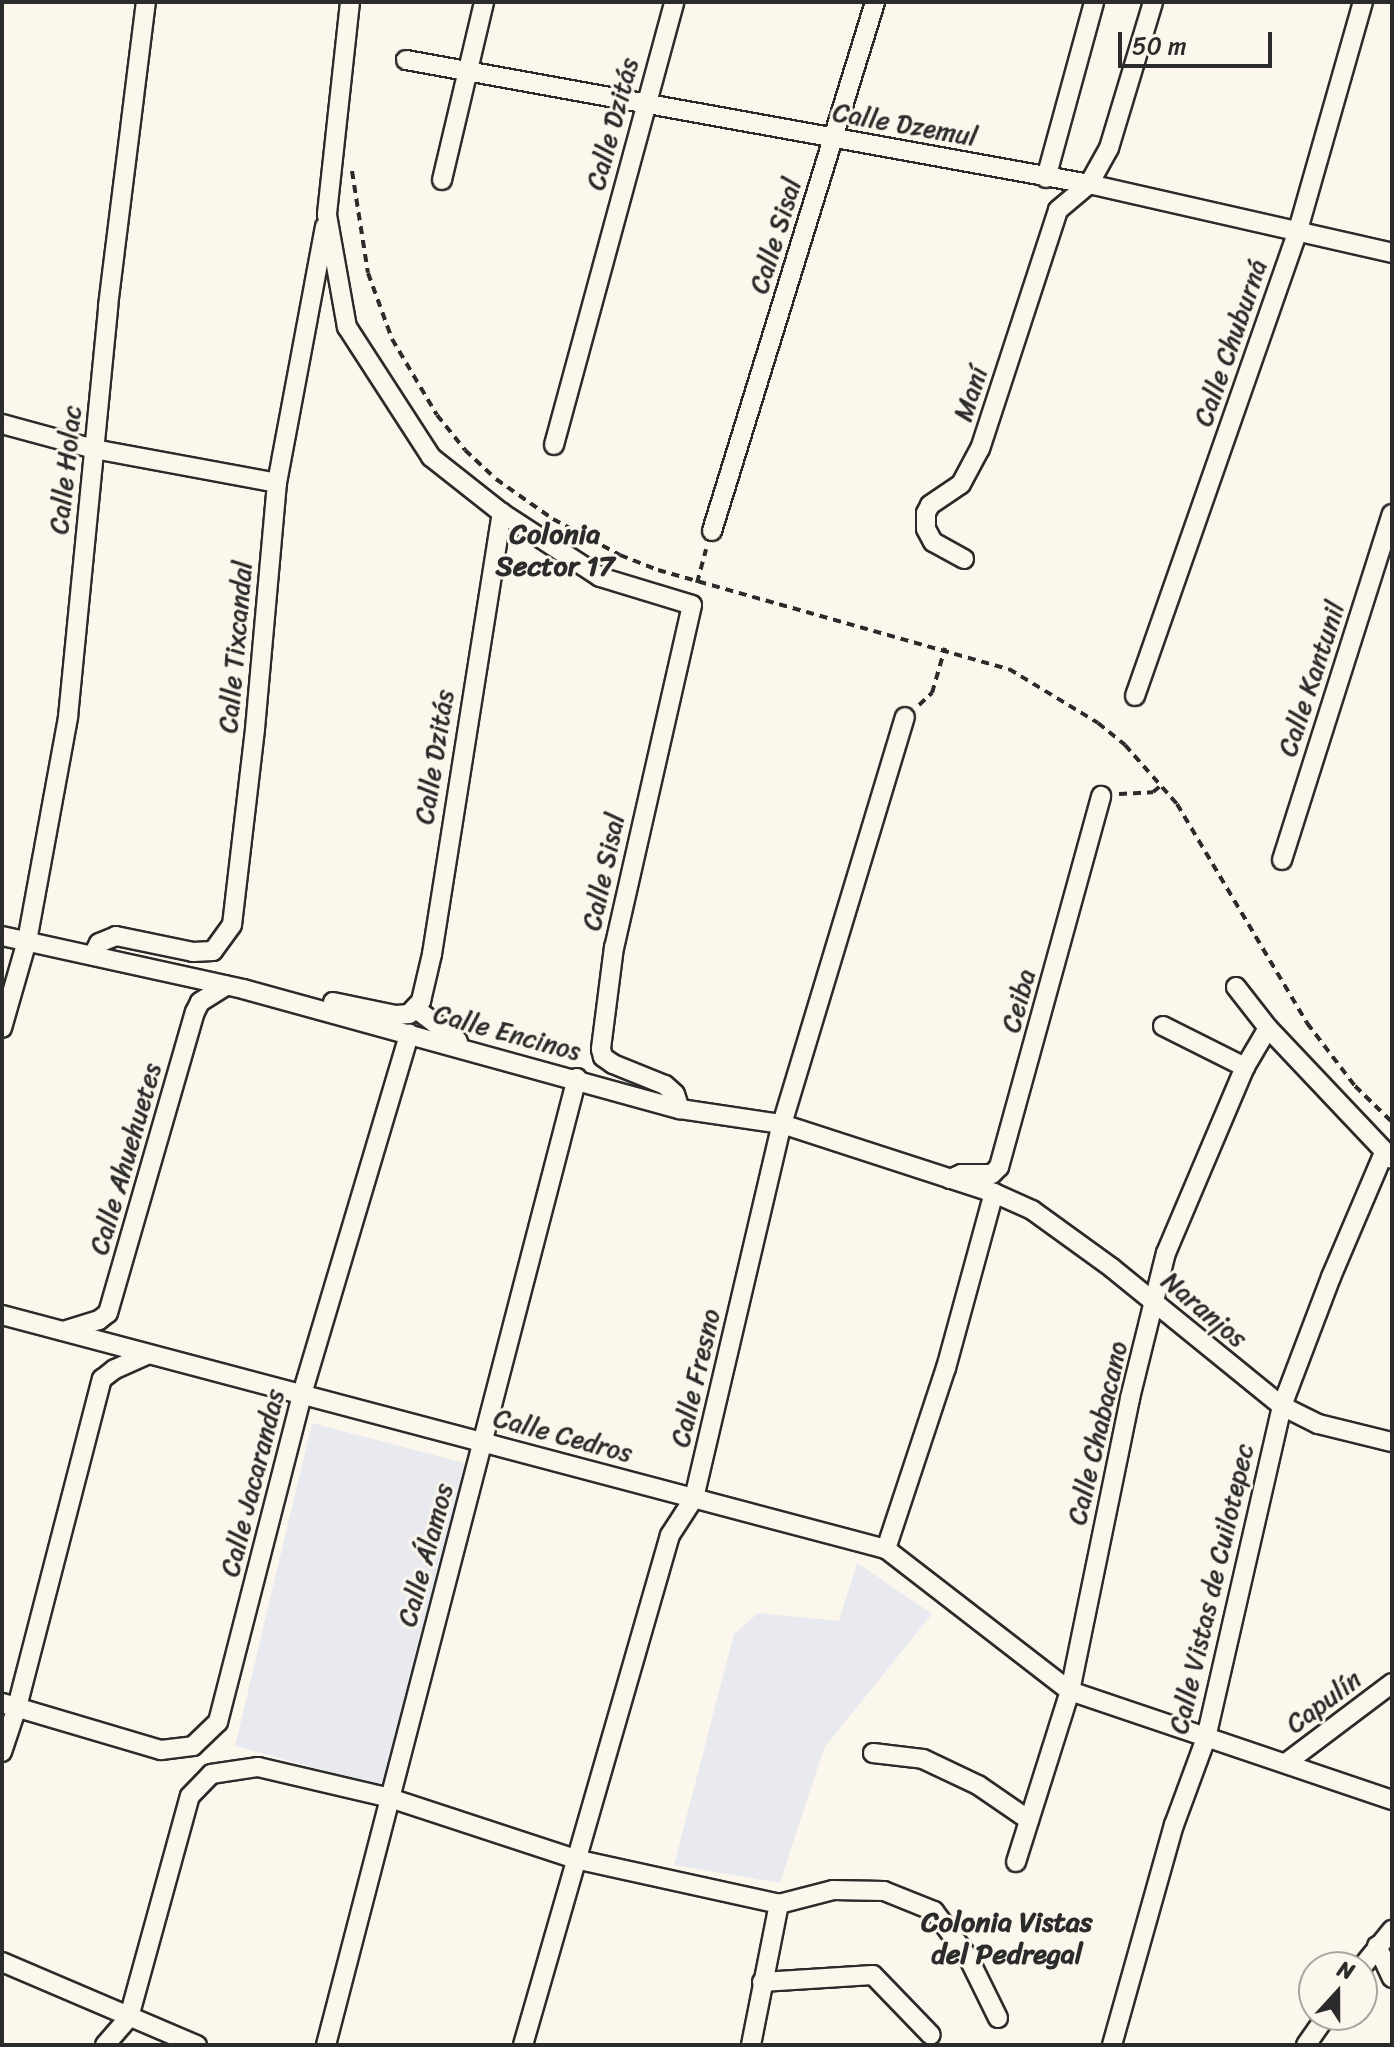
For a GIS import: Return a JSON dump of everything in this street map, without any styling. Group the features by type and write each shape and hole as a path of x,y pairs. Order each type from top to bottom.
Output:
{"street":[{"name":"Calle Holac","path":"2,1028 27,941 68,717 94,449 146,2"},
{"path":"331,2 350,4 327,215 347,327 431,457 502,513"},
{"path":"442,180 465,69 484,2"},
{"name":"Calle Dzitás","path":"554,445 674,2"},
{"name":"Calle Sisal","path":"712,531 875,2"},
{"path":"1094,2 1046,178 1058,210 1089,184 1109,148 1153,2"},
{"name":"Calle Chuburná","path":"1135,696 1298,230 1363,2"},
{"name":"Calle Dzemul","path":"406,60 1089,184 1392,253"},
{"name":"Maní","path":"964,559 933,542 926,529 926,513 930,505 961,484 980,449 1058,210"},
{"name":"Calle Tixcandal","path":"93,955 99,943 116,936 193,952 213,951 232,925 255,729 277,483 327,215"},
{"path":"2,424 94,449 277,483"},
{"name":"Calle Dzitás","path":"415,1008 421,1001 432,954 502,513"},
{"name":"Calle Sisal","path":"502,513 600,577 692,605 614,947 601,1049 603,1057 613,1064 665,1085 675,1094 680,1109"},
{"name":"Calle Kantunil","path":"1282,860 1392,514"},
{"name":"Calle Fresno","path":"523,2045 670,1535 694,1498 782,1124 905,717"},
{"name":"Ceiba","path":"950,1179 961,1174 992,1174 999,1167 1101,796"},
{"name":"Calle Encinos","path":"2,936 226,986 577,1078 680,1109 782,1124 994,1193"},
{"name":"Calle Ahuehuetes","path":"63,1331 99,1320 108,1313 195,1012 200,1002 226,986"},
{"path":"1236,987 1268,1028 1388,1156"},
{"path":"300,1005 316,998 396,1015 409,1014 415,1008 470,1050"},
{"path":"1163,1026 1245,1067"},
{"name":"Calle Chabacano","path":"1016,1862 1070,1691 1130,1398 1166,1253 1245,1067 1268,1028"},
{"name":"Calle Jacarandas","path":"10,1705 161,1750 193,1746 218,1722 302,1394 409,1034"},
{"name":"Calle Álamos","path":"326,2045 577,1078"},
{"name":"Calle Vistas de Cuilotepec","path":"1112,2045 1174,1825 1206,1738 1282,1406 1331,1277 1388,1156"},
{"path":"886,1549 946,1368 994,1193"},
{"name":"Naranjos","path":"994,1193 1032,1210 1155,1302 1282,1406 1318,1424 1392,1442"},
{"name":"Calle Cedros","path":"2,1315 886,1549 1070,1691 1392,1800"},
{"path":"2,1752 10,1705 102,1379 115,1369 148,1354"},
{"name":"Capulín","path":"1286,1763 1392,1683"},
{"path":"873,1753 923,1759 978,1785 1029,1820"},
{"path":"105,2045 129,2017 190,1796 211,1774 258,1767 390,1798 575,1859 779,1904 833,1890 884,1891 934,1911 968,1957 998,2018"},
{"path":"751,2045 779,1904"},
{"path":"1373,1951 1392,1930"},
{"path":"1377,1946 1392,1978"},
{"path":"2,1962 197,2045"},
{"path":"762,1982 873,1975 931,2035"}],"path":[{"path":"352,169 368,273 379,307 408,371 465,450 523,499 575,532 620,555 697,581 945,648 1009,669 1065,700 1125,745 1163,784 1307,1023 1376,1111 1392,1122"},
{"path":"697,581 712,531"},
{"path":"905,717 932,693 945,648"},
{"path":"1101,796 1153,792 1163,784"}],"shaded area":[{"path":"312,1423 468,1464 381,1786 235,1746"},
{"path":"857,1563 932,1614 824,1748 780,1883 674,1865 734,1634 758,1613 839,1621"}],"district":[{"name":"Colonia Sector 17","path":"555,550"},
{"name":"Colonia Vistas del Pedregal","path":"1007,1938"}]}
